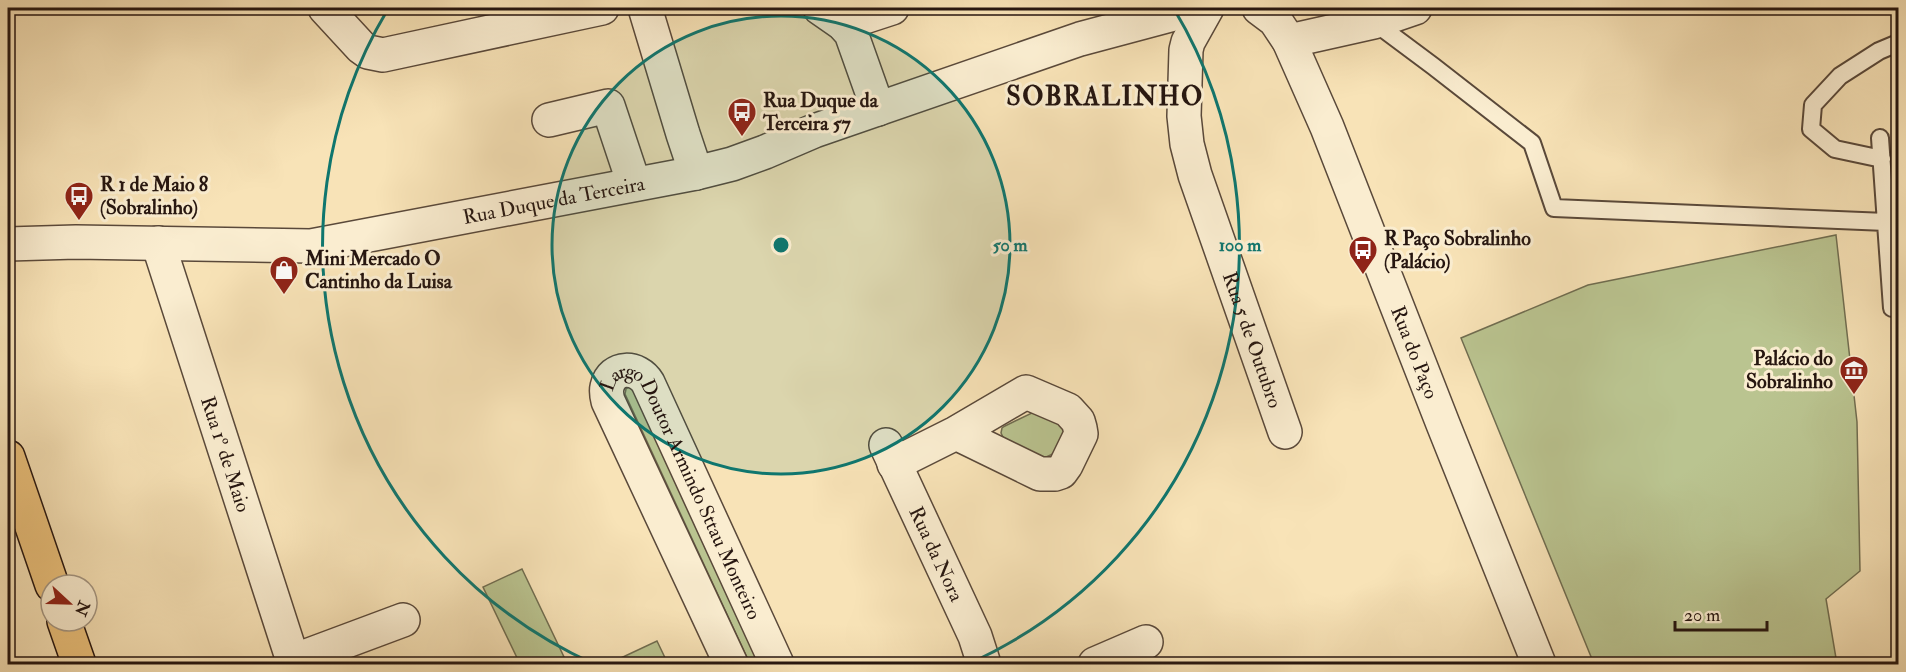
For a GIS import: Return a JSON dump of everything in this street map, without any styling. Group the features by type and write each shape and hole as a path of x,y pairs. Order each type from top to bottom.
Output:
{"highway":[{"path":"8,457 47,573"},
{"path":"68,633 79,664"}],"street":[{"path":"325,8 361,47 368,52 383,55 602,8"},
{"path":"645,8 682,134 696,173"},
{"path":"832,16 892,8"},
{"name":"Rua Duque da Terceira","path":"8,244 76,242 311,246 696,173 743,160 814,131 1080,39 1196,8"},
{"name":"Rua 5 de Outubro","path":"1207,8 1186,50 1184,116 1187,144 1195,175 1285,432"},
{"name":"Rua do Paço","path":"1259,8 1275,20 1289,41 1327,127 1539,664"},
{"path":"1289,41 1374,22 1415,8"},
{"path":"832,16 851,33 878,109"},
{"path":"549,120 608,106 634,184"},
{"name":"Rua 1º de Maio","path":"158,243 293,663"},
{"name":"Largo Doutor Armindo Sttau Monteiro","path":"731,664 608,401 607,387 618,372 635,371 642,375 648,383 777,664"},
{"name":"Rua da Nora","path":"956,433 890,454 975,636 984,664"},
{"path":"293,663 403,620"},
{"path":"1095,664 1146,642"}],"lane":[{"path":"1374,22 1532,143 1554,208 1886,222"},
{"path":"1882,159 1834,148 1811,129 1813,105 1840,76 1879,51 1899,44"},
{"path":"1880,138 1892,308"}],"green space":[{"path":"1836,235 1857,422 1860,571 1826,599 1837,664 1594,664 1461,338 1588,285"},
{"path":"630,386 761,664 750,664 625,394 626,389"},
{"path":"1038,410 1062,423 1065,433 1055,453 1044,458 1004,439 1001,433 1005,426"},
{"path":"522,569 564,657 549,664 520,664 483,587"},
{"path":"657,641 668,664 608,664"}],"place":[{"name":"Rua Duque da Terceira 57","path":"742,138"},
{"name":"R 1 de Maio 8 (Sobralinho)","path":"79,222"},
{"name":"R Paço Sobralinho (Palácio)","path":"1363,276"},
{"name":"Mini Mercado O Cantinho da Luisa","path":"284,296"},
{"name":"Palácio do Sobralinho","path":"1854,396"}],"district":[{"name":"SOBRALINHO","path":"1105,96"}]}
